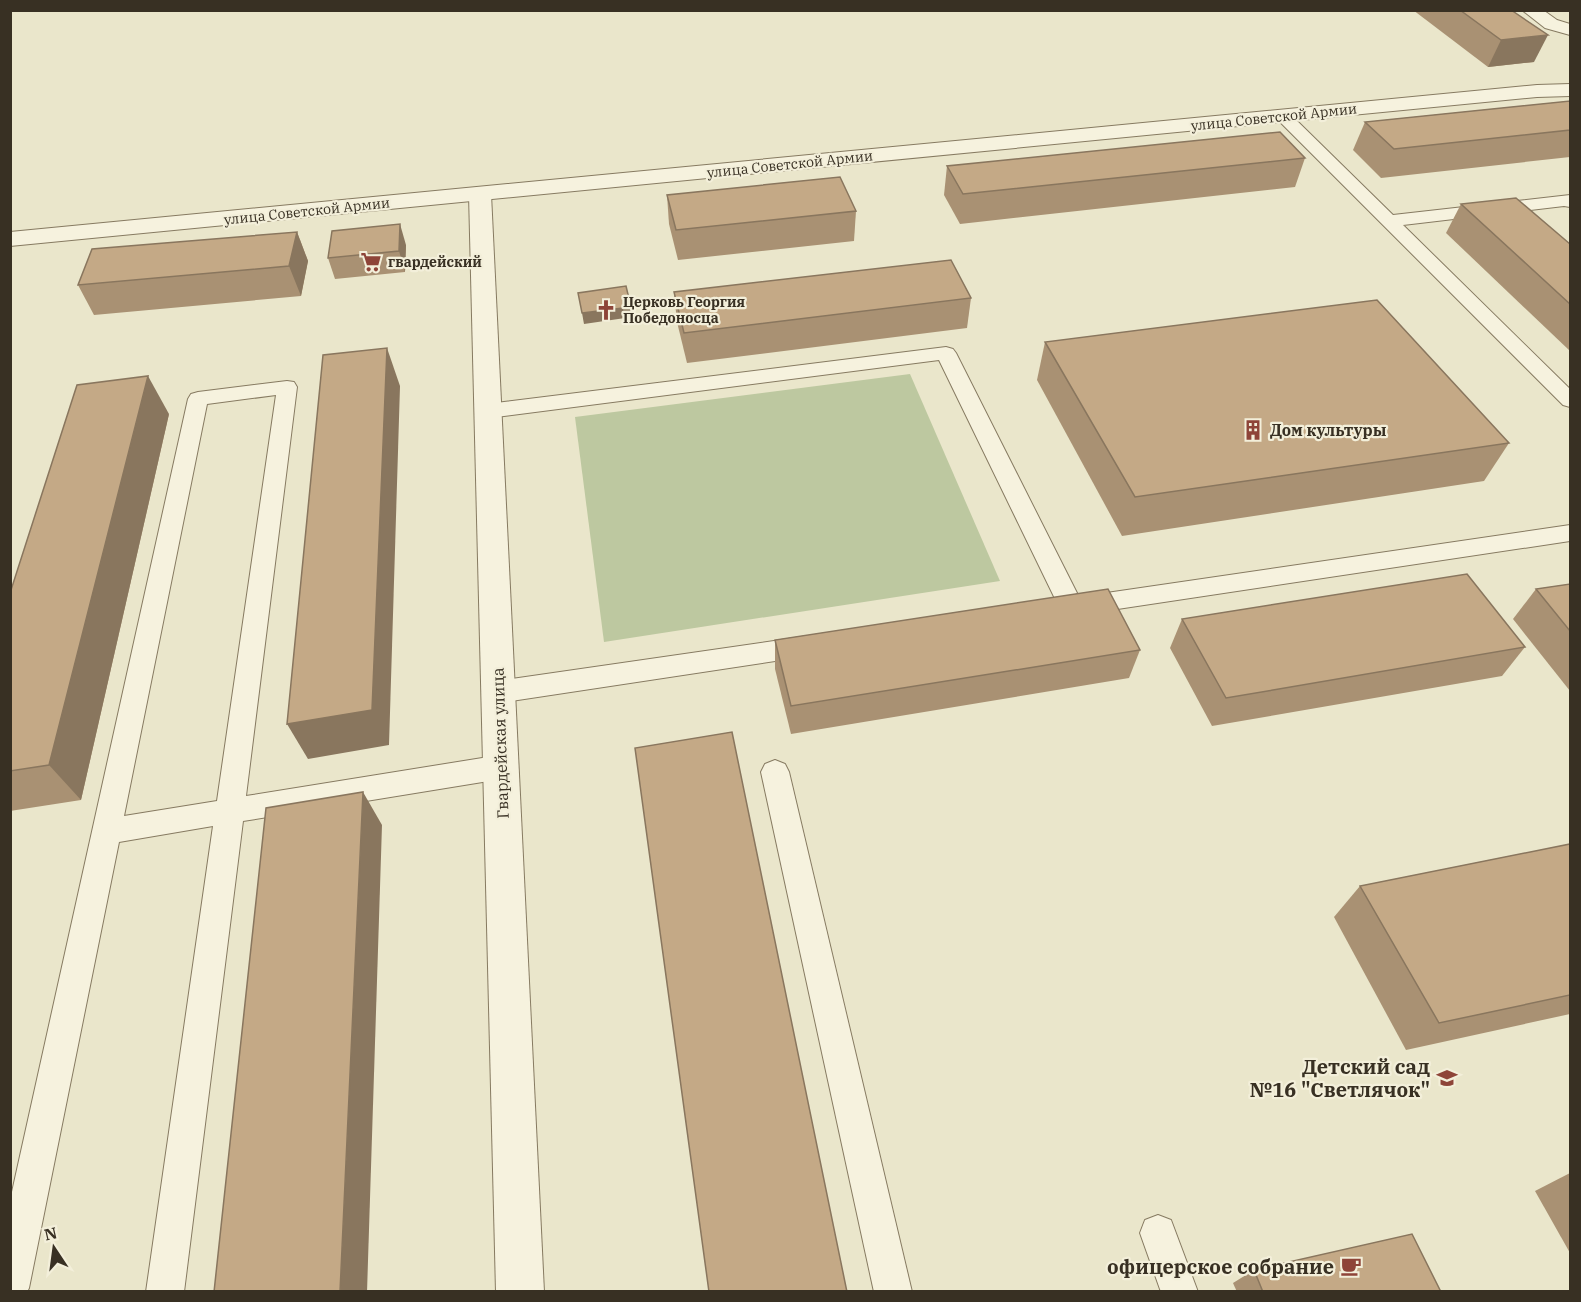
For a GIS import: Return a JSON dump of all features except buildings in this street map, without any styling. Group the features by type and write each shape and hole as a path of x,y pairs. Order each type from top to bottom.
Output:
{"street":[{"path":"1530,10 1551,24 1570,30"},
{"name":"улица Советской Армии","path":"10,239 1537,91 1570,90"},
{"name":"Гвардейская улица","path":"480,194 520,1292"}],"lane":[{"path":"1282,116 1570,400"},
{"path":"1389,221 1568,200 1570,202"},
{"path":"488,411 946,353 1059,609 1570,533"},
{"path":"10,1288 198,399 287,387 165,1292"},
{"path":"498,692 826,644"},
{"path":"107,831 501,766"},
{"path":"775,772 893,1292"},
{"path":"1158,1233 1180,1292"}],"green space":[{"path":"910,374 1000,581 604,642 575,417"}],"place":[{"name":"гвардейский","path":"371,262"},
{"name":"Церковь Георгия Победоносца","path":"606,310"},
{"name":"Дом культуры","path":"1253,430"},
{"name":"Детский сад №16 \"Светлячок\"","path":"1447,1078"},
{"name":"офицерское собрание","path":"1351,1266"}]}
